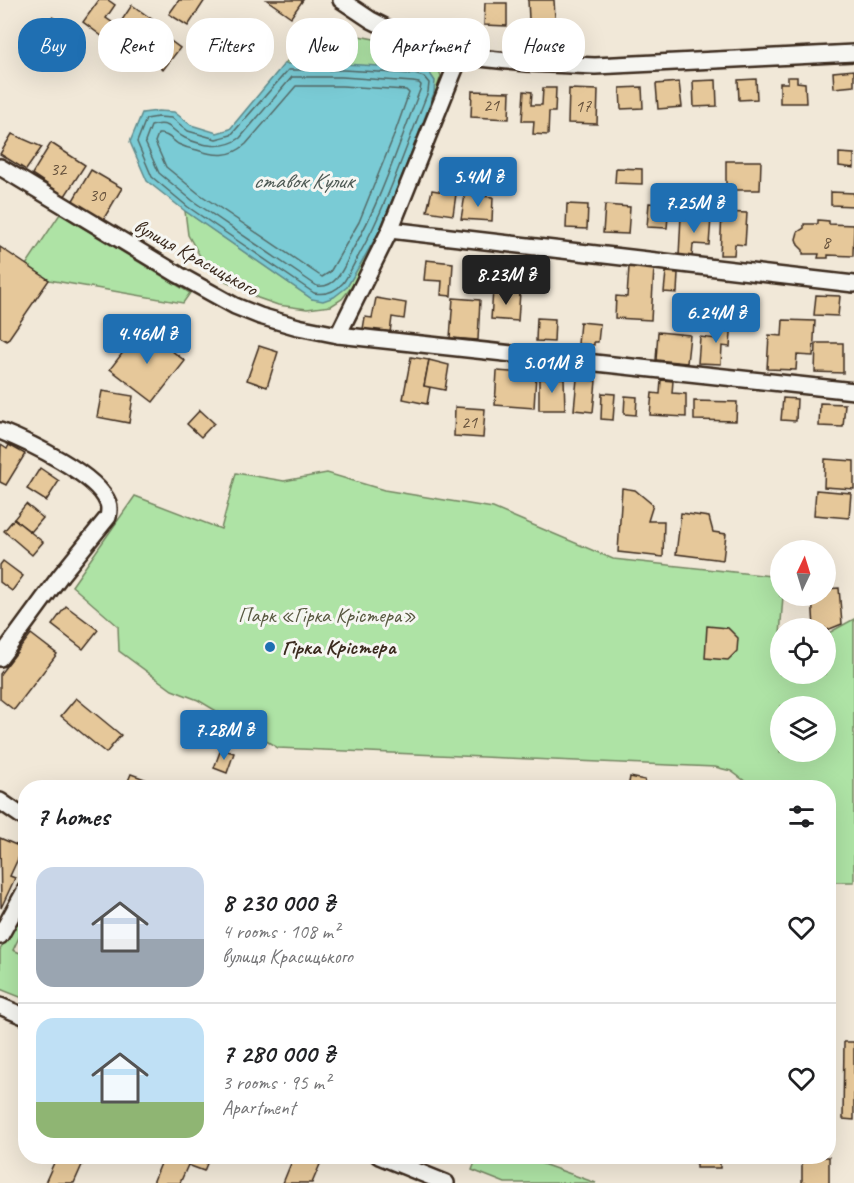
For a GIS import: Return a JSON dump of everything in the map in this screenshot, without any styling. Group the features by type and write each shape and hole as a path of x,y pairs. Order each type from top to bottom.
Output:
{"street":[{"path":"341,0 370,19"},
{"path":"490,59 595,66 854,53"},
{"path":"338,335 390,230 454,72"},
{"name":"вулиця Красицького","path":"0,167 235,306 298,327 338,335 854,390"},
{"path":"390,230 854,284"},
{"path":"0,431 41,449 89,479 104,495 109,506 108,517 60,575 0,658"},
{"path":"0,801 18,813"},
{"path":"0,936 18,903"},
{"path":"0,1006 18,1014"},
{"path":"399,1164 446,1183"}],"green space":[{"path":"358,36 370,38 370,72 440,72 441,76 417,146 381,232 353,285 342,299 331,306 307,309 278,305 258,298 226,281 204,263 188,235 185,211 312,299 347,287 379,232 434,93 358,69"},
{"path":"60,214 190,293 183,303 49,280 26,265"},
{"name":"Парк «Гірка Крістера»","path":"236,473 284,481 327,473 384,490 493,508 613,559 770,576 770,606 782,606 781,618 770,618 770,684 836,684 836,629 854,619 854,882 836,882 836,780 743,780 731,771 715,767 278,748 198,700 172,690 119,651 118,626 72,586 135,496 221,529"},
{"path":"15,922 18,924 18,940 13,950 18,952 18,996 0,989 0,950"},
{"path":"474,1164 543,1164 596,1183 505,1183 472,1170"}],"water":[{"name":"ставок Кулик","path":"284,64 286,64 286,72 358,72 358,65 370,66 370,72 429,72 435,81 434,93 379,232 347,287 334,297 323,301 312,299 185,211 147,181 130,142 142,113 174,112 191,125 217,133 230,129"}],"building":[{"path":"99,0 108,0 115,5 106,18 98,18 98,33 86,24 86,18"},
{"path":"179,0 205,0 193,18 186,18 186,25 169,14"},
{"path":"267,0 303,0 291,17"},
{"path":"528,0 554,0 555,18 529,18"},
{"path":"485,3 507,3 507,18 502,18 502,26 490,25 490,18 484,18"},
{"path":"132,5 150,18 123,18"},
{"path":"174,44 180,48 174,56"},
{"path":"854,70 854,86 834,88 833,72"},
{"path":"788,77 797,77 797,82 805,83 806,103 780,103 780,83 788,83"},
{"path":"756,79 757,99 739,100 738,80"},
{"path":"716,80 717,106 694,107 693,81"},
{"path":"679,82 682,107 658,109 656,84"},
{"path":"642,87 643,108 621,109 620,88"},
{"path":"543,88 556,88 555,112 549,112 548,135 533,134 534,121 522,121 524,91 532,92 531,105 542,105"},
{"path":"569,89 598,90 597,124 568,123"},
{"path":"472,91 510,92 509,119 471,117"},
{"path":"12,134 42,147 26,170 0,154"},
{"path":"51,143 85,165 65,196 32,174"},
{"path":"839,153 854,154 854,168 839,166"},
{"path":"726,161 761,161 760,190 726,190"},
{"path":"616,168 642,169 642,184 615,183"},
{"path":"91,170 122,188 103,220 72,202"},
{"path":"432,190 456,194 453,215 427,211"},
{"path":"831,192 854,193 854,206 831,205"},
{"path":"465,195 493,197 492,221 461,219"},
{"path":"649,203 669,205 667,228 647,227"},
{"path":"567,204 588,205 587,229 566,228"},
{"path":"605,205 630,207 628,234 603,233"},
{"path":"722,212 747,213 745,245 735,244 734,255 720,255"},
{"path":"681,216 711,218 709,245 693,244 692,257 679,256"},
{"path":"818,220 829,221 829,224 854,225 853,256 828,255 828,258 818,258 819,254 803,254 796,239 798,232 804,228 804,224 818,224"},
{"path":"0,247 49,280 7,341 0,337"},
{"path":"426,260 453,263 451,296 441,295 442,281 424,280"},
{"path":"629,267 654,268 651,320 615,318 616,296 627,297"},
{"path":"666,272 678,273 677,293 664,292"},
{"path":"493,290 520,292 518,321 491,319"},
{"path":"816,295 840,296 838,316 814,315"},
{"path":"376,298 406,303 404,319 392,317 390,333 363,329 365,317 372,318"},
{"path":"453,298 480,300 478,340 450,338"},
{"path":"537,318 555,319 554,342 536,341"},
{"path":"719,318 732,319 730,347 722,346 721,364 698,363 700,337 717,339"},
{"path":"783,320 815,321 813,356 797,355 796,370 767,369 769,335 782,336"},
{"path":"580,322 600,324 598,342 594,342 594,345 578,344"},
{"path":"142,328 185,361 153,402 110,369"},
{"path":"658,332 690,335 687,363 656,360"},
{"path":"816,343 843,343 843,373 815,372"},
{"path":"259,346 278,352 267,387 247,380"},
{"path":"411,357 429,360 424,386 430,387 427,404 403,399"},
{"path":"429,360 449,365 445,390 424,386"},
{"path":"497,371 536,374 534,408 495,405"},
{"path":"564,378 565,410 539,410 539,379"},
{"path":"577,379 596,381 593,412 574,410"},
{"path":"661,380 673,381 672,393 686,394 686,417 650,415 652,393 660,394"},
{"path":"102,391 133,396 129,423 97,417"},
{"path":"602,393 615,394 613,420 601,419"},
{"path":"625,396 637,397 636,415 624,414"},
{"path":"783,398 797,399 796,421 781,420"},
{"path":"694,401 737,402 736,421 694,420"},
{"path":"820,403 845,404 843,427 819,426"},
{"path":"455,407 485,409 483,438 454,436"},
{"path":"200,410 214,423 201,437 187,424"},
{"path":"1,445 7,449 9,445 25,454 6,485 0,482"},
{"path":"825,459 854,461 854,489 824,487"},
{"path":"40,468 59,481 46,501 27,489"},
{"path":"622,488 635,490 653,505 648,521 664,521 663,557 618,552"},
{"path":"816,490 851,493 849,518 814,515"},
{"path":"26,504 43,518 31,532 14,519"},
{"path":"681,513 709,517 713,532 726,534 723,560 676,554"},
{"path":"14,519 43,542 32,555 4,531"},
{"path":"3,561 23,576 12,591 0,582 0,565"},
{"path":"836,588 839,588 842,624 836,626 836,618 813,618 813,606 836,606"},
{"path":"66,606 98,630 83,649 52,625"},
{"path":"707,626 728,628 738,638 737,651 728,660 705,658"},
{"path":"31,634 57,654 14,710 0,699 0,674"},
{"path":"76,698 121,735 106,753 61,716"},
{"path":"221,749 234,753 227,773 214,768"},
{"path":"131,774 147,780 128,780"},
{"path":"630,777 645,780 629,780"},
{"path":"0,838 18,846 18,859 10,876 15,878 1,908"},
{"path":"844,1042 854,1042 854,1120 843,1119"},
{"path":"53,1164 82,1164 74,1183 45,1183"},
{"path":"161,1164 207,1164 204,1171 188,1165 180,1183 153,1183"},
{"path":"291,1164 320,1164 312,1183 283,1183"},
{"path":"696,1164 720,1164 720,1168 696,1168"},
{"path":"802,1164 829,1164 829,1183 802,1183"}],"place":[{"name":"Гірка Крістера","path":"270,647"}]}
